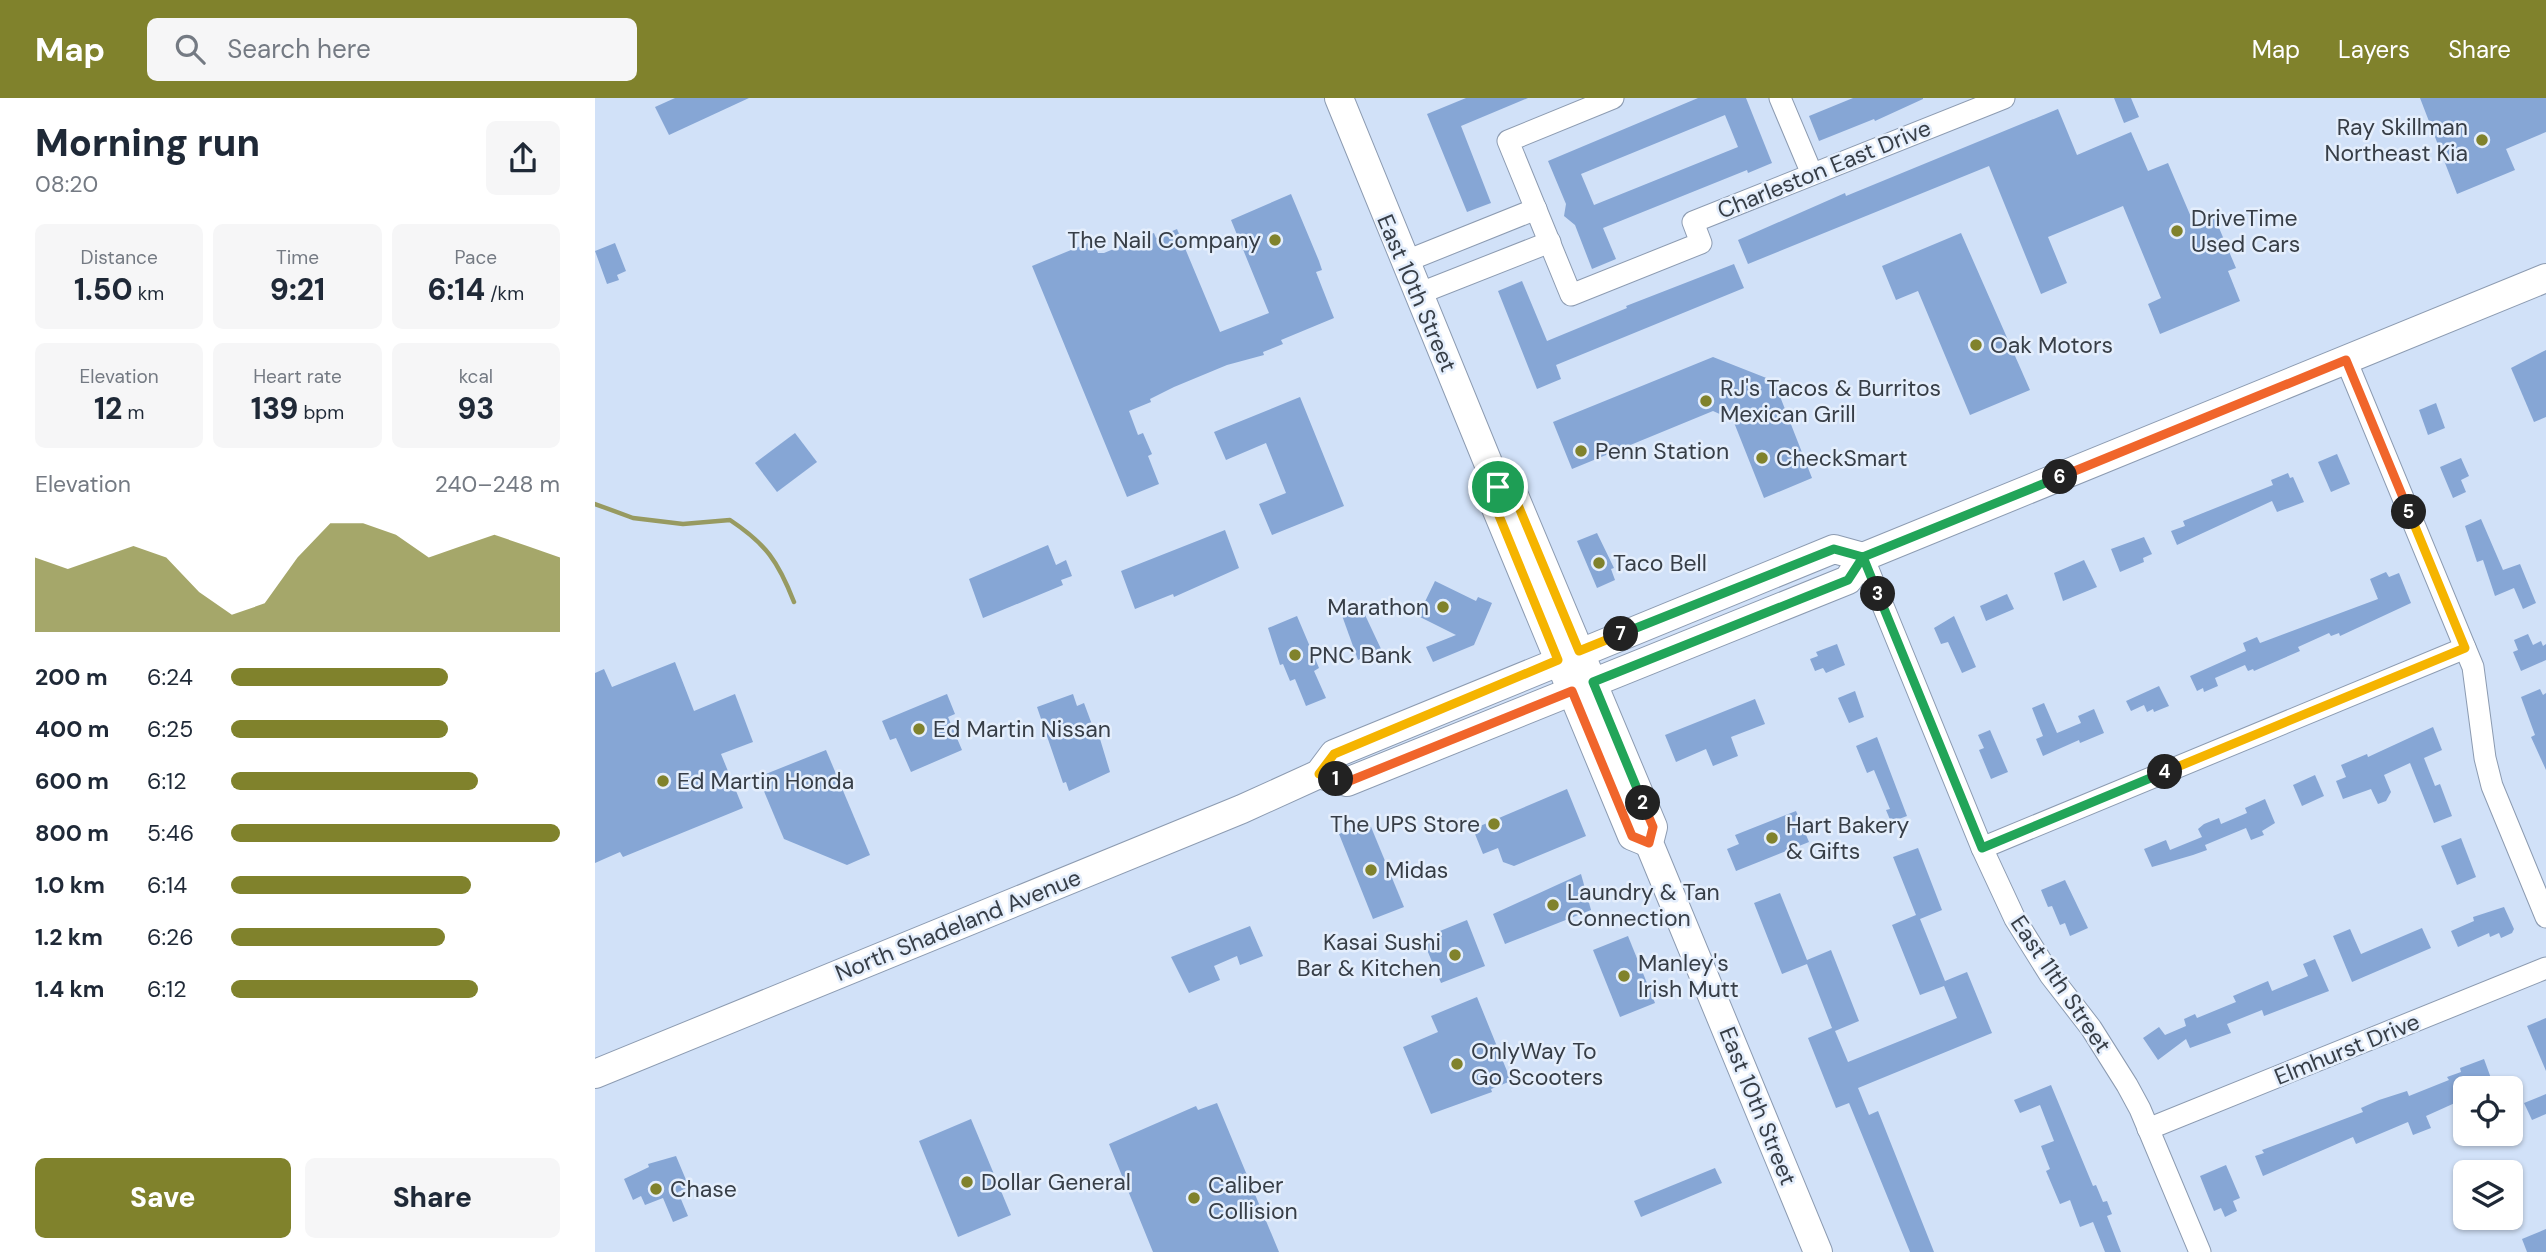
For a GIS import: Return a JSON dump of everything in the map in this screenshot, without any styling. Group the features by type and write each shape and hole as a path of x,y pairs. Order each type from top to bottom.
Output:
{"main road":[{"name":"East 10th Street","path":"1339,98 1498,487 1513,493 1632,836 1649,843 1818,1252"},
{"path":"1319,774 1347,782 1848,580 1863,557 2546,278"},
{"name":"North Shadeland Avenue","path":"595,1074 1242,808 1319,774 1334,754 1569,655 1834,549 1863,557"}],"street":[{"path":"1418,294 1550,242 1508,141 1613,98"},
{"path":"1780,98 1812,174"},
{"name":"Charleston East Drive","path":"1550,242 1571,295 1702,243 1693,222 2004,98"},
{"path":"1404,262 1536,209"},
{"path":"2346,360 2473,667 2492,786 2546,917"},
{"name":"East 11th Street","path":"1863,557 1982,848 2015,919 2050,975 2116,1066 2148,1129 2200,1252"},
{"path":"1982,848 2465,648"},
{"name":"Elmhurst Drive","path":"2148,1129 2546,968"}],"building":[{"path":"675,98 749,98 669,135 655,107"},
{"path":"1466,98 1528,98 1461,126 1491,203 1467,212 1427,114"},
{"path":"1698,98 1746,98 1772,163 1748,173 1747,170 1603,228 1616,259 1592,269 1575,225 1564,216 1566,204 1548,161","holes":["1725,115 1738,147 1594,205 1581,174"]},
{"path":"1853,98 1923,99 1875,121 1874,119 1819,141 1809,116"},
{"path":"2114,98 2131,98 2139,117 2124,123"},
{"name":"Ray Skillman Northeast Kia","path":"2420,98 2546,98 2546,132 2506,149 2515,170 2457,194"},
{"name":"DriveTime Used Cars","path":"2058,109 2077,155 2131,132 2148,171 2168,163 2194,224 2214,216 2236,268 2228,271 2240,301 2160,334 2148,304 2161,298 2123,206 2048,237 2067,283 2041,294 1989,166 1748,264 1738,240 1845,193 1846,196"},
{"path":"1291,194 1319,261 1322,270 1316,272 1334,318 1281,340 1283,344 1263,352 1264,355 1227,365 1174,387 1150,399 1151,402 1129,411 1138,435 1143,433 1152,454 1148,456 1159,484 1127,497 1032,266 1093,241 1098,253 1104,253 1154,233 1156,238 1177,229 1220,332 1269,313 1231,220"},
{"name":"Oak Motors","path":"1961,233 2030,390 1970,415 1918,291 1896,300 1882,266"},
{"path":"615,243 626,271 617,275 619,280 607,284 595,251"},
{"path":"1734,264 1744,288 1556,365 1561,379 1537,389 1498,291 1522,281 1547,341 1627,308 1626,306"},
{"path":"2546,350 2546,417 2534,422 2511,368"},
{"path":"1713,357 1774,381 1812,478 1764,498 1733,420 1713,411 1572,469 1553,422"},
{"path":"1300,397 1344,506 1272,535 1259,504 1286,493 1266,443 1226,460 1214,432"},
{"path":"2436,403 2445,428 2428,435 2419,410"},
{"path":"795,433 817,462 777,492 755,463"},
{"path":"2337,454 2350,484 2331,492 2318,462"},
{"path":"2461,458 2469,476 2461,480 2466,492 2453,498 2440,467"},
{"path":"2288,473 2290,478 2293,477 2304,502 2277,512 2272,501 2177,545 2171,531 2185,526 2183,521 2273,485 2271,480"},
{"path":"2481,519 2503,570 2520,564 2536,603 2523,609 2514,588 2495,596 2483,560 2477,562 2465,526"},
{"path":"1225,530 1239,568 1174,597 1173,594 1135,609 1121,571"},
{"name":"Taco Bell","path":"1597,533 1614,568 1611,569 1615,580 1597,588 1577,541"},
{"path":"2144,537 2152,554 2143,558 2144,562 2120,572 2111,549"},
{"path":"1048,545 1056,565 1066,560 1072,576 1061,580 1063,585 983,618 969,579"},
{"path":"2084,560 2097,587 2063,601 2054,573"},
{"path":"2386,572 2389,577 2399,573 2411,603 2340,636 2339,633 2331,636 2329,633 2298,647 2300,651 2254,671 2248,671 2245,665 2215,678 2218,686 2204,692 2203,688 2197,691 2190,676 2246,651 2243,643 2257,637 2260,643 2378,599 2370,579"},
{"path":"1435,581 1476,601 1478,597 1492,603 1474,645 1433,662 1426,647 1456,635 1418,616"},
{"path":"2007,594 2014,609 1986,621 1980,606"},
{"path":"1359,602 1381,649 1358,660 1340,610"},
{"name":"PNC Bank","path":"1297,616 1319,668 1314,671 1326,698 1306,706 1295,679 1290,681 1283,664 1280,665 1268,628"},
{"path":"1954,616 1976,667 1962,673 1948,642 1941,644 1934,628"},
{"path":"2528,634 2533,645 2541,641 2543,646 2546,644 2546,660 2521,671 2513,652 2518,650 2514,640"},
{"path":"1837,644 1845,665 1826,673 1823,668 1815,671 1810,659 1818,656 1816,652"},
{"name":"Ed Martin Honda","path":"675,662 694,711 735,694 753,742 721,754 743,808 623,857 620,852 595,863 595,673 604,669 612,687"},
{"path":"2159,686 2169,706 2147,712 2144,705 2131,711 2126,701"},
{"path":"2540,689 2543,695 2546,693 2546,770 2531,737 2535,735 2521,697"},
{"path":"1855,691 1864,717 1849,723 1838,698"},
{"name":"Ed Martin Nissan","path":"947,694 955,714 948,717 962,750 911,772 896,738 890,740 882,721"},
{"path":"1073,694 1077,706 1084,703 1094,730 1097,729 1110,772 1069,791 1066,782 1063,783 1037,707"},
{"path":"1755,699 1765,724 1731,737 1738,756 1713,766 1706,749 1676,762 1665,735"},
{"path":"2044,703 2057,733 2081,723 2078,716 2094,709 2104,733 2080,743 2079,740 2043,756 2036,739 2043,736 2032,708"},
{"path":"2433,727 2442,750 2424,758 2435,786 2440,784 2452,816 2434,823 2410,763 2384,775 2391,792 2386,801 2378,804 2371,789 2343,799 2336,781 2346,777 2341,765 2367,754 2368,757"},
{"path":"1990,730 2008,772 1991,779 1979,750 1984,748 1978,735"},
{"path":"1877,737 1907,816 1891,822 1886,810 1890,809 1874,770 1867,773 1856,746"},
{"path":"826,750 870,855 847,865 784,839 758,777"},
{"path":"2315,775 2324,796 2302,806 2293,785"},
{"path":"1567,789 1586,836 1514,866 1503,862 1498,848 1483,854 1473,829"},
{"path":"2265,799 2275,823 2262,831 2264,835 2251,840 2246,828 2205,845 2207,850 2152,867 2144,849 2166,840 2170,850 2202,837 2198,829 2204,824 2219,818 2221,824 2247,813 2245,808"},
{"name":"Hart Bakery & Gifts","path":"1796,811 1809,842 1736,871 1727,849 1739,844 1735,835"},
{"name":"Midas","path":"1369,822 1404,907 1373,919 1339,834"},
{"path":"2461,838 2476,877 2457,885 2441,846"},
{"path":"1918,848 1942,910 1920,919 1945,981 1967,972 1992,1033 1858,1088 1869,1115 1878,1111 1934,1252 1910,1252 1849,1103 1836,1108 1808,1038 1832,1028 1807,964 1782,974 1754,903 1780,893 1807,960 1831,950 1859,1021 1835,1031 1848,1062 1957,1018 1944,986 1920,995 1892,925 1916,915 1893,857"},
{"name":"Laundry & Tan Connection","path":"1581,874 1591,910 1505,944 1493,914"},
{"path":"2065,880 2088,928 2070,936 2065,923 2060,925 2052,906 2048,907 2041,890"},
{"path":"2504,907 2514,929 2512,933 2501,938 2499,933 2490,937 2489,933 2458,947 2451,931 2474,921 2473,917"},
{"name":"Kasai Sushi Bar & Kitchen","path":"1467,920 1485,966 1441,983 1425,945 1438,940 1435,933"},
{"path":"1250,926 1263,956 1240,965 1237,956 1214,966 1220,980 1189,993 1171,957"},
{"path":"2422,928 2431,948 2352,982 2333,936 2350,929 2361,954"},
{"name":"Manley's Irish Mutt","path":"1628,936 1655,1003 1620,1017 1593,950"},
{"path":"2315,959 2329,991 2264,1016 2262,1010 2227,1024 2231,1033 2190,1048 2186,1039 2158,1060 2143,1038 2159,1027 2165,1035 2186,1026 2184,1019 2195,1014 2197,1018 2236,1002 2233,996 2268,981 2272,991 2308,976 2303,964"},
{"name":"OnlyWay To Go Scooters","path":"1477,997 1511,1081 1491,1089 1492,1092 1431,1114 1403,1047 1438,1032 1431,1016"},
{"path":"2546,1018 2546,1071 2527,1026"},
{"path":"2484,1059 2490,1076 2453,1076 2453,1104 2426,1116 2431,1128 2413,1135 2408,1122 2356,1144 2353,1137 2263,1176 2255,1156 2264,1153 2262,1150 2363,1112 2361,1108 2379,1100 2407,1091 2409,1096 2449,1080 2447,1077 2461,1072 2460,1068"},
{"path":"2051,1085 2093,1186 2096,1185 2103,1202 2107,1201 2112,1214 2107,1216 2121,1252 2105,1252 2093,1222 2080,1227 2070,1200 2060,1204 2046,1171 2050,1169 2041,1146 2054,1141 2040,1105 2020,1113 2014,1100"},
{"path":"2546,1094 2546,1114 2532,1120 2524,1103"},
{"name":"Caliber Collision","path":"1217,1103 1279,1252 1153,1252 1109,1144 1196,1106 1198,1110"},
{"name":"Dollar General","path":"971,1119 1011,1215 958,1237 919,1141"},
{"name":"Chase","path":"676,1156 689,1187 678,1192 688,1216 673,1222 663,1198 645,1205 641,1196 633,1200 624,1179 649,1167 648,1164"},
{"path":"2226,1165 2240,1198 2233,1201 2237,1211 2225,1217 2221,1208 2214,1211 2200,1176"},
{"path":"1715,1168 1722,1183 1641,1217 1634,1201"},
{"path":"2546,1229 2546,1252 2527,1252 2522,1239"}],"waterway":[{"path":"595,504 633,518 683,524 730,520 762,546 776,564 794,602"}],"place":[{"name":"Ray Skillman Northeast Kia","path":"2482,140"},
{"name":"DriveTime Used Cars","path":"2177,231"},
{"name":"The Nail Company","path":"1275,240"},
{"name":"Oak Motors","path":"1976,345"},
{"name":"RJ's Tacos & Burritos Mexican Grill","path":"1706,401"},
{"name":"Penn Station","path":"1581,451"},
{"name":"CheckSmart","path":"1762,458"},
{"name":"Taco Bell","path":"1599,563"},
{"name":"Marathon","path":"1443,607"},
{"name":"PNC Bank","path":"1295,655"},
{"name":"Ed Martin Nissan","path":"919,729"},
{"name":"Ed Martin Honda","path":"663,781"},
{"name":"The UPS Store","path":"1494,824"},
{"name":"Hart Bakery & Gifts","path":"1772,838"},
{"name":"Midas","path":"1371,870"},
{"name":"Laundry & Tan Connection","path":"1553,905"},
{"name":"Kasai Sushi Bar & Kitchen","path":"1455,955"},
{"name":"Manley's Irish Mutt","path":"1624,976"},
{"name":"OnlyWay To Go Scooters","path":"1457,1064"},
{"name":"Dollar General","path":"967,1182"},
{"name":"Chase","path":"656,1189"},
{"name":"Caliber Collision","path":"1194,1198"}],"route":[{"path":"1498,487 1493,501 1558,660 1334,754 1319,774 1347,782 1572,691 1632,836 1649,843 1653,827 1593,682 1848,580 1863,557 1982,848 2465,648 2346,360 1863,557 1834,549 1579,651 1513,493 1498,487"}]}
